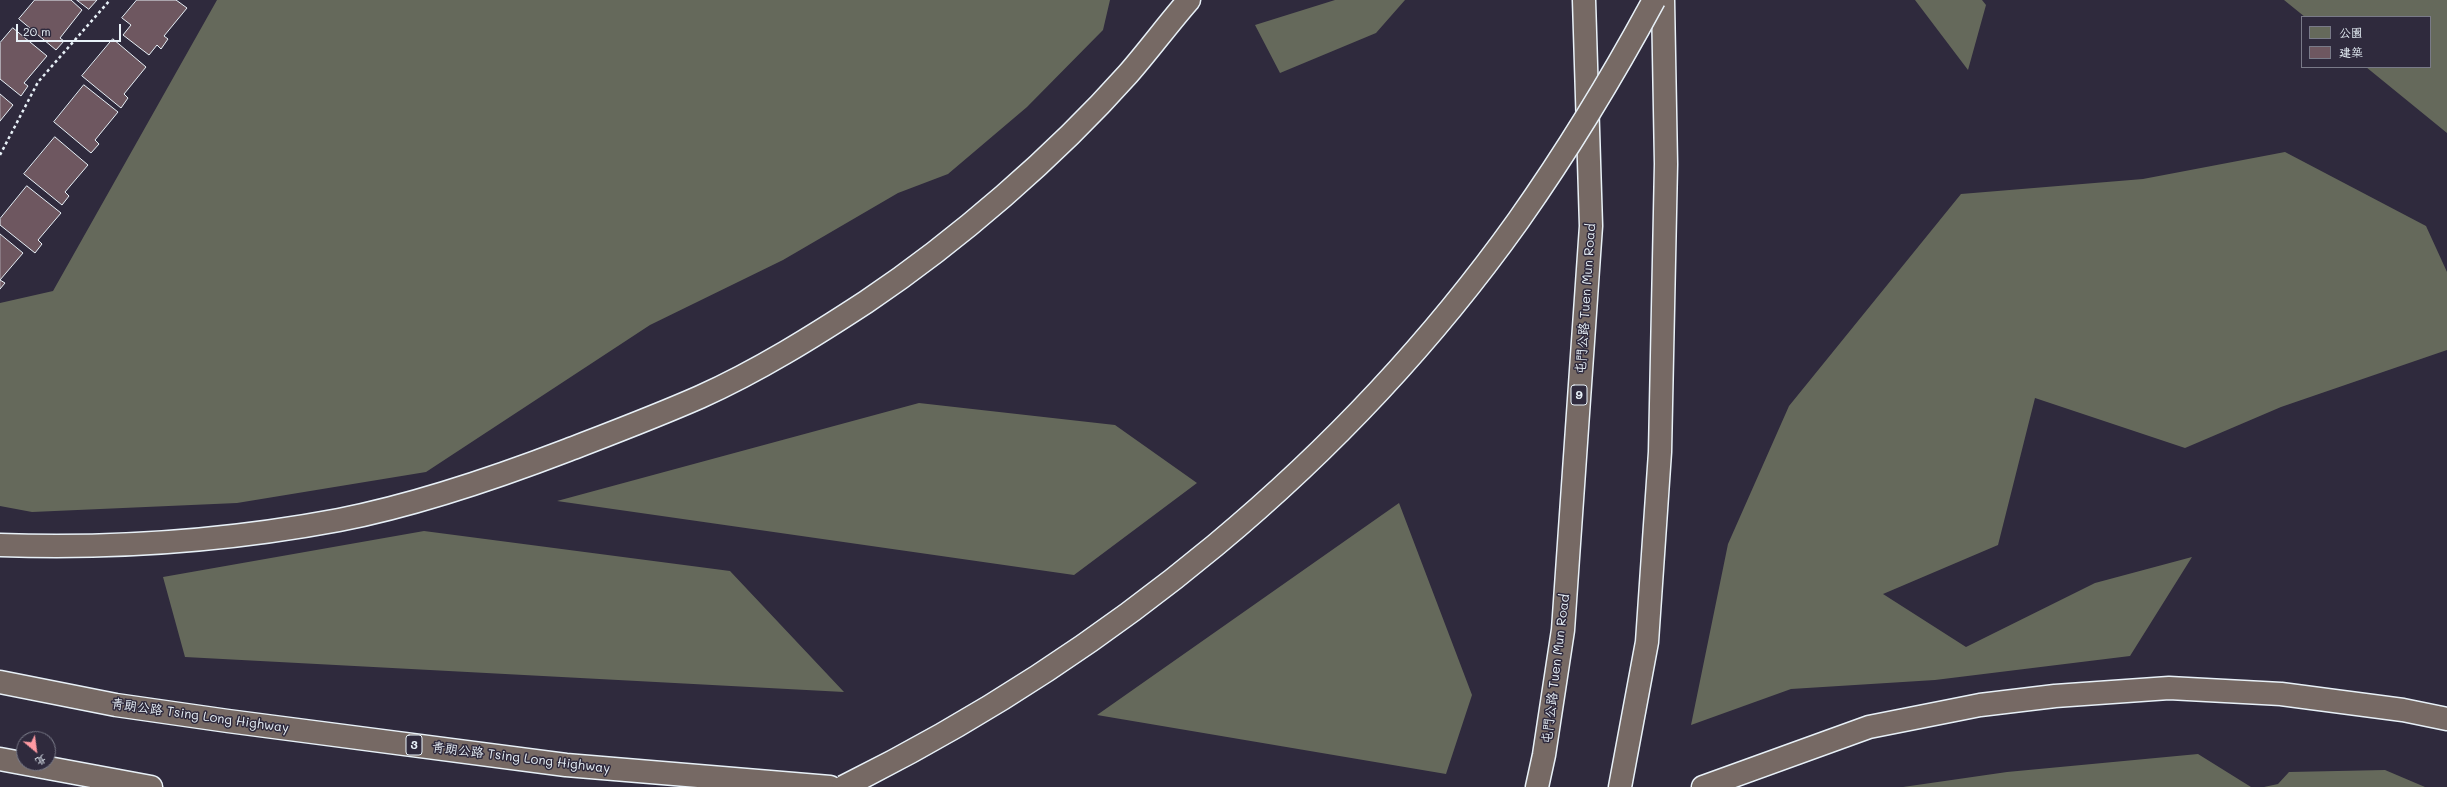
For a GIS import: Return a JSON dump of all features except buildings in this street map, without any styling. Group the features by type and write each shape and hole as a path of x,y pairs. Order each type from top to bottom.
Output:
{"highway":[{"path":"0,545 61,547 157,544 243,535 342,519 508,473 703,396 798,344 868,300 993,204 1038,164 1127,74 1189,0"},
{"name":"屯門公路 Tuen Mun Road","path":"1537,787 1544,755 1563,630 1591,226 1584,0"},
{"path":"843,787 949,732 1019,688 1132,610 1201,558 1266,501 1336,436 1400,367 1461,294 1517,222 1569,146 1620,64 1654,0"},
{"path":"1620,787 1647,642 1660,452 1666,164 1663,0"},
{"name":"青朗公路 Tsing Long Highway","path":"0,682 116,705 228,722 526,760 830,787"},
{"path":"1702,787 1868,727 1907,718 1980,705 2055,696 2169,688 2281,694 2403,710 2447,719"},
{"path":"0,759 151,787"}],"path":[{"path":"0,155 38,82 110,0"}],"green space":[{"path":"217,0 1110,0 1103,30 1027,107 948,174 898,193 783,260 650,325 426,472 237,503 32,512 0,506 0,303 53,291"},
{"path":"1335,0 1405,0 1376,33 1280,73 1255,25"},
{"path":"1915,0 1982,0 1986,5 1968,70"},
{"path":"2284,0 2447,0 2447,133 2367,68 2431,68 2431,16 2304,16"},
{"path":"2285,152 2426,226 2447,272 2447,350 2281,407 2185,448 2035,398 1998,545 1883,594 1966,647 2095,583 2192,557 2130,656 1935,680 1791,689 1691,725 1728,544 1789,406 1961,194 2143,179"},
{"path":"919,403 1115,425 1197,483 1074,575 557,501"},
{"path":"1399,503 1472,695 1446,774 1097,715"},
{"path":"424,531 730,571 844,692 185,657 163,577"},
{"path":"2198,754 2251,787 1903,787 2007,772"},
{"path":"2385,770 2425,787 2264,787 2278,784 2289,772"}]}
